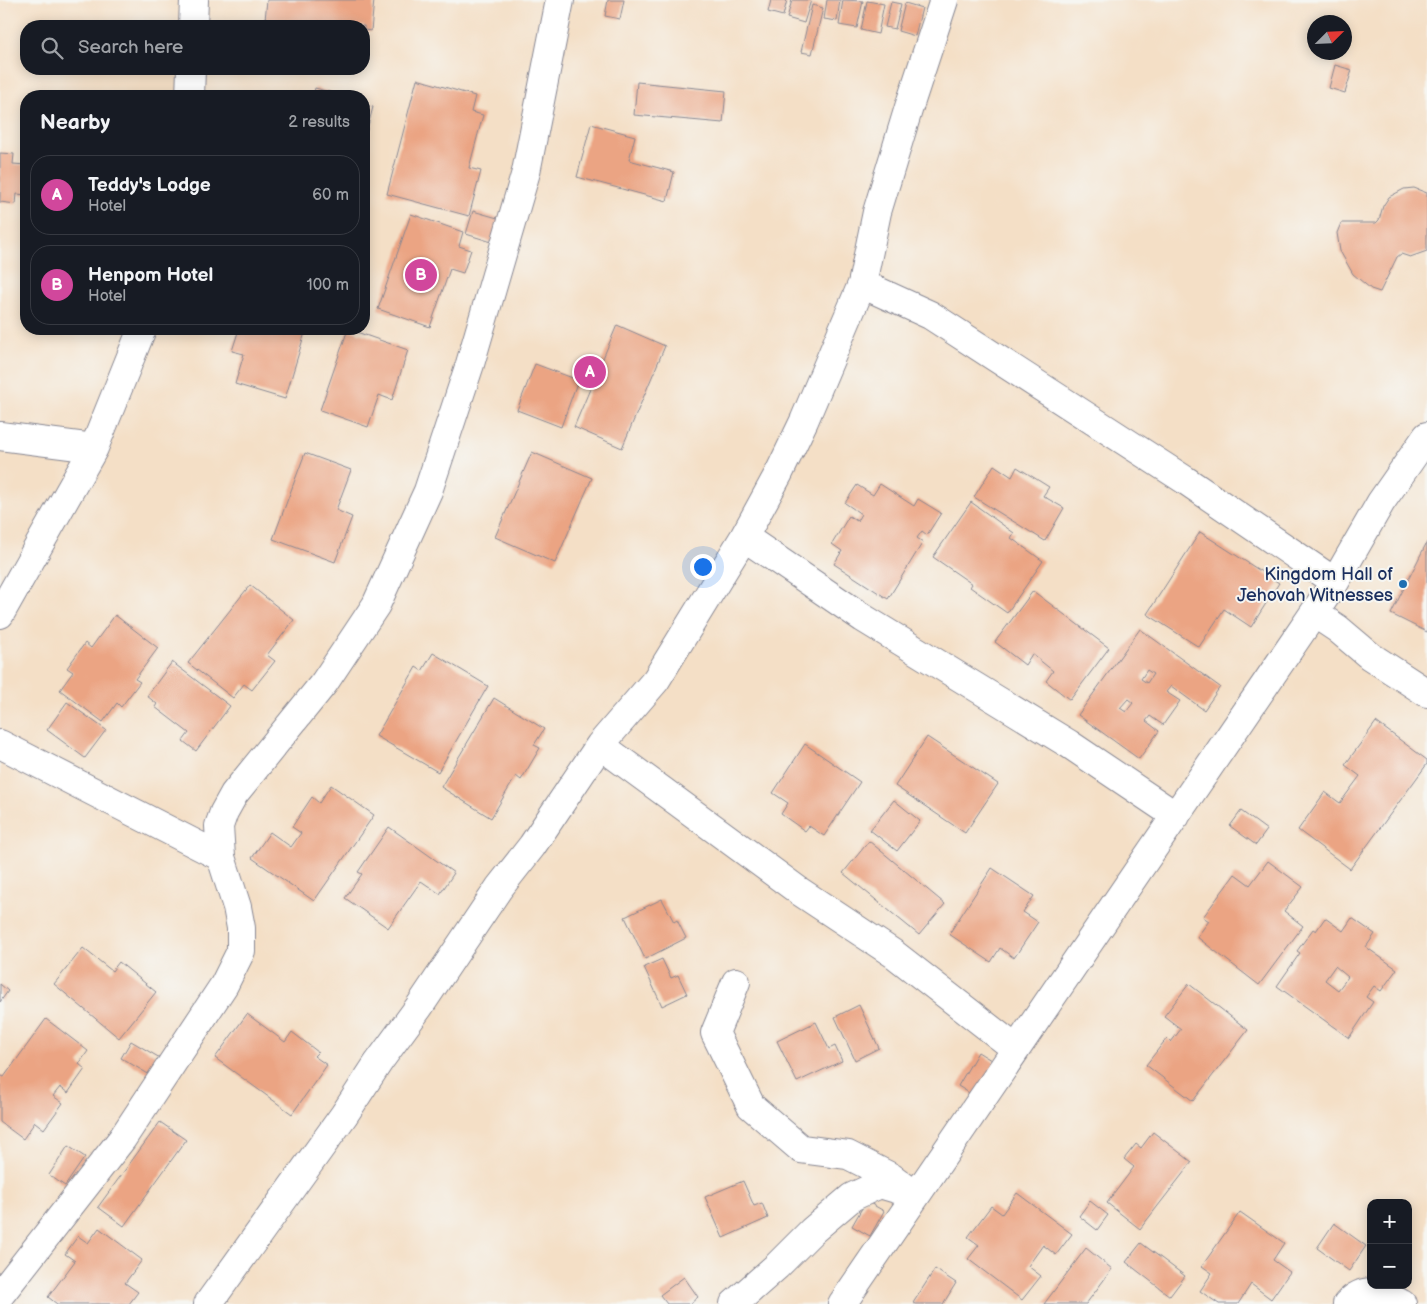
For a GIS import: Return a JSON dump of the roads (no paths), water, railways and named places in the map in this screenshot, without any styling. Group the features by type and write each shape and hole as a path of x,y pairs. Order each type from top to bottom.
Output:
{"street":[{"path":"193,20 194,0"},
{"path":"0,1295 122,1139 224,985 241,951 241,928 237,907 221,858 218,826 234,794 324,683 376,604 428,490 470,364 526,172 560,0"},
{"path":"208,1304 344,1116 499,888 532,846 600,745 656,680 744,537 804,420 862,284 880,203 944,0"},
{"path":"190,90 191,75"},
{"path":"862,284 930,315 1185,480 1335,582"},
{"path":"0,614 94,448 140,335"},
{"path":"0,436 94,448"},
{"path":"842,1304 1335,582 1381,502 1427,436"},
{"path":"744,537 863,618 1069,744 1176,816"},
{"path":"1314,613 1338,629 1370,656 1427,694"},
{"path":"0,744 221,858"},
{"path":"600,745 799,891 894,954 1016,1049"},
{"path":"736,982 715,1033 751,1106 800,1148 848,1155 891,1177 915,1195"},
{"path":"734,1304 777,1266 812,1231 852,1197 880,1184 915,1195"},
{"path":"1347,1304 1360,1293 1372,1291 1383,1294 1402,1304"}],"place":[{"name":"Henpom Hotel","path":"421,275"},
{"name":"Teddy's Lodge","path":"590,372"},
{"name":"Kingdom Hall of Jehovah Witnesses","path":"1403,584"}]}
